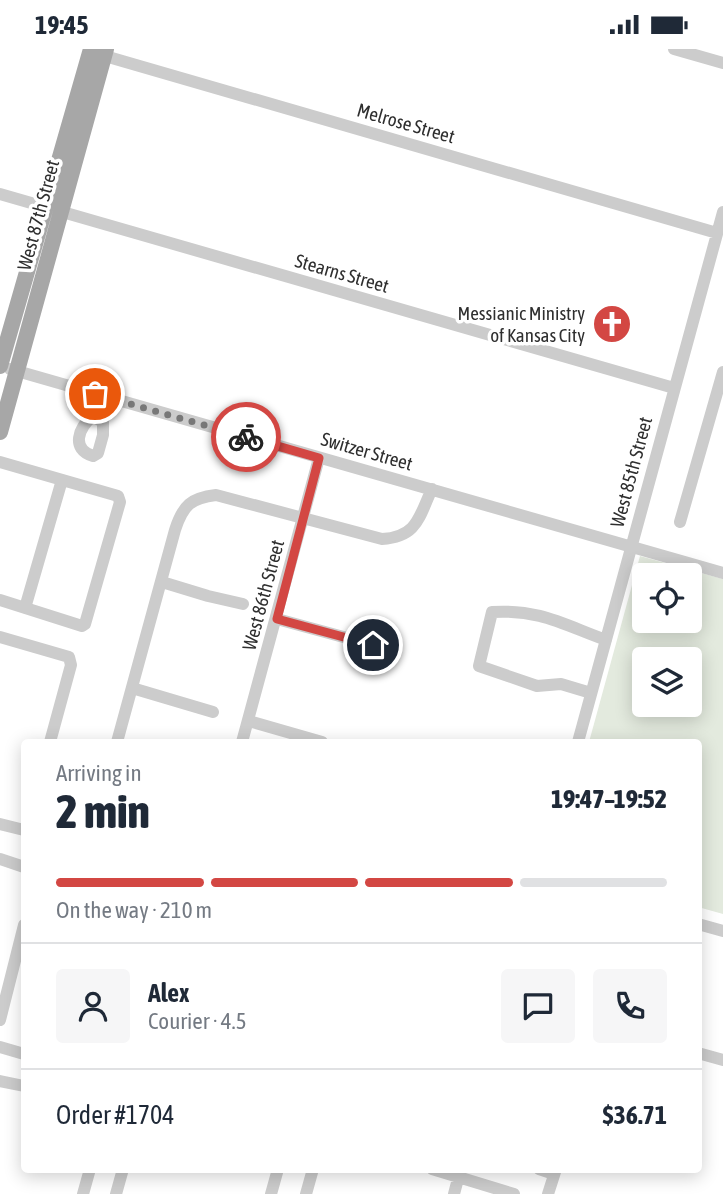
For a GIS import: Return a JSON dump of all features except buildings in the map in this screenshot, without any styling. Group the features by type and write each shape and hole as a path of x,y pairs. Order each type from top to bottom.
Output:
{"main road":[{"name":"West 87th Street","path":"0,432 18,372 53,210 95,51"},
{"name":"West 87th Street","path":"0,366 53,210"}],"street":[{"path":"674,49 723,63"},
{"name":"Melrose Street","path":"95,51 717,233"},
{"name":"Stearns Street","path":"0,194 674,388"},
{"name":"West 85th Street","path":"579,739 723,212"},
{"name":"Switzer Street","path":"0,366 723,573"},
{"path":"680,522 723,372"},
{"path":"93,416 95,394"},
{"name":"West 86th Street","path":"243,739 319,458"},
{"path":"0,462 118,496 120,502 85,624 82,626 0,600"},
{"path":"25,608 62,480"},
{"path":"118,739 180,514 189,503 201,497 216,495 382,539 394,539 415,526 432,489"},
{"path":"162,582 208,597 243,604"},
{"path":"591,692 561,684 537,685 478,666 492,612 512,611 553,618 606,640"},
{"path":"277,619 373,645"},
{"path":"0,637 69,657 71,665 51,739"},
{"path":"132,688 214,712"},
{"path":"248,721 311,739"},
{"path":"0,824 21,828"},
{"path":"0,859 21,866"},
{"path":"702,925 723,931"},
{"path":"1,1012 21,936"},
{"path":"0,1047 21,1052"},
{"path":"702,1054 723,1060"},
{"path":"0,1081 21,1085"},
{"path":"83,1194 89,1173"},
{"path":"117,1194 122,1173"},
{"path":"271,1194 277,1173"},
{"path":"306,1194 312,1173"},
{"path":"454,1194 460,1173 514,1194"},
{"path":"548,1194 554,1173"}],"shaded area":[{"path":"640,556 665,563 638,563"},
{"path":"702,573 723,579 723,914 702,908 702,739 590,739 632,585 632,633 702,633"}],"way so far":[{"path":"95,394 246,437"}],"place":[{"name":"Messianic Ministry of Kansas City","path":"612,324"}],"route":[{"path":"246,437 319,458 277,619 373,645"}]}
